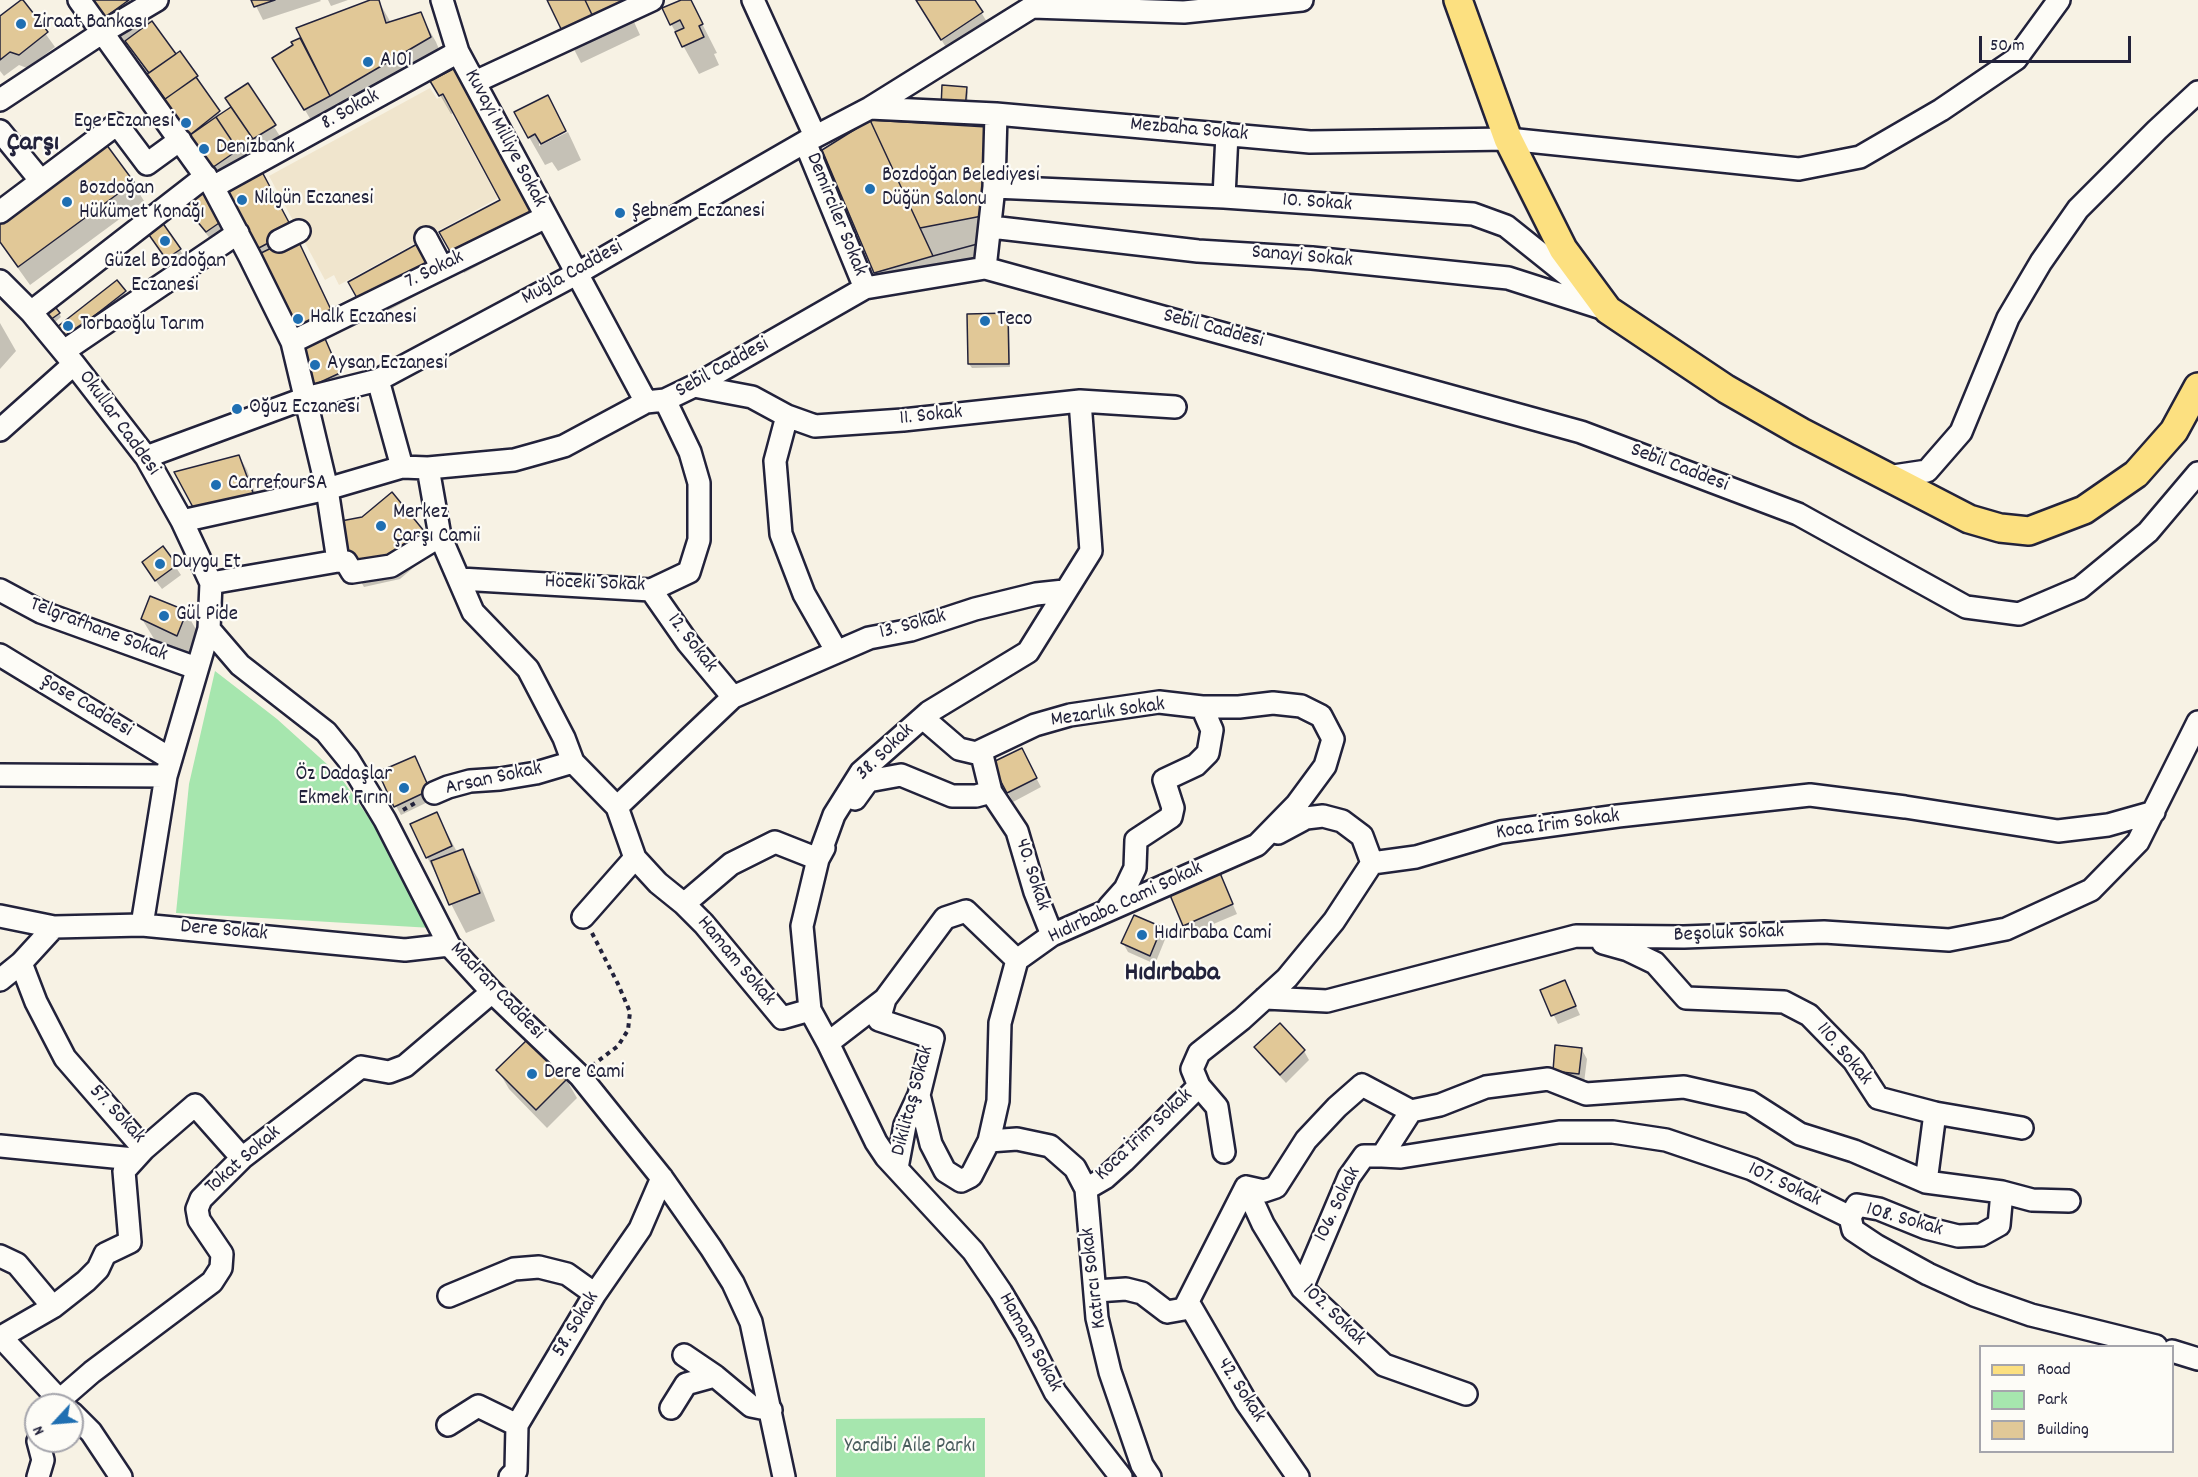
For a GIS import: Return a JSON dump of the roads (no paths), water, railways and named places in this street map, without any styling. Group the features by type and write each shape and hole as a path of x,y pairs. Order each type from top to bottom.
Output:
{"main road":[{"path":"1458,0 1508,139 1563,249 1608,310 1736,394 1801,432 1887,477 1969,519 2000,528 2029,531 2084,510 2136,474 2174,431 2198,387"}],"street":[{"path":"79,0 210,182 292,342 327,489 338,561"},
{"path":"0,100 103,32 157,0"},
{"name":"Kuvayi Milliye Sokak","path":"442,0 458,52 576,274 656,401"},
{"path":"475,82 652,0"},
{"name":"Demirciler Sokak","path":"753,0 809,139 865,288"},
{"path":"1034,4 1185,6 1302,0"},
{"name":"Mezbaha Sokak","path":"870,108 996,114 1310,142 1508,139 1799,169 1860,157 1941,110 2016,59 2059,0"},
{"name":"Muğla Caddesi","path":"146,457 306,398 378,380 576,274 809,139 870,108 1034,4"},
{"name":"8. Sokak","path":"31,312 210,182 458,52"},
{"path":"1887,477 1927,471 1961,432 2008,318 2041,262 2078,210 2198,92"},
{"path":"985,268 994,187 996,114"},
{"path":"0,212 117,124 147,164 180,140"},
{"path":"0,131 41,181"},
{"path":"1224,197 1227,134"},
{"name":"10. Sokak","path":"994,187 1224,197 1473,214 1506,226 1563,270 1608,310"},
{"name":"7. Sokak","path":"292,342 546,217"},
{"name":"Sanayi Sokak","path":"991,227 1198,251 1312,258 1508,278 1608,310"},
{"path":"279,241 299,231"},
{"path":"0,430 69,357 238,233"},
{"path":"426,238 442,268"},
{"name":"Sebil Caddesi","path":"182,521 327,489 402,467 428,468 514,460 564,446 656,401 694,386 865,288 985,268 1581,432 1798,514 1966,607 2019,614 2080,588 2148,531 2198,472"},
{"name":"Okullar Caddesi","path":"0,281 31,312 69,357 146,457 182,521 211,583"},
{"path":"378,380 402,467"},
{"name":"11. Sokak","path":"694,386 752,396 787,416 816,426 903,420 1080,400 1174,407"},
{"path":"1064,591 1091,551 1080,400"},
{"name":"Höceki Sokak","path":"460,579 651,590 689,573 699,540 699,483 690,452 656,401"},
{"path":"787,416 775,461 781,534 804,594 837,652"},
{"name":"Hamam Sokak","path":"428,468 440,536 473,612 528,669 564,738 573,762 617,807 635,858 658,883 704,924 782,1018 810,1010 876,1142 886,1157 973,1251 1026,1334 1055,1392 1121,1477"},
{"path":"142,925 169,767 209,629 211,583 338,561 346,562 352,572 392,566 440,536"},
{"name":"Telgrafhane Sokak","path":"0,590 41,612 196,668"},
{"name":"12. Sokak","path":"651,590 688,643 733,697"},
{"name":"13. Sokak","path":"617,807 733,697 869,638 911,630 975,609 1036,594 1064,591"},
{"name":"38. Sokak","path":"810,1010 802,926 818,859 834,815 861,772 929,712 1028,652 1064,591"},
{"name":"Madran Caddesi","path":"209,629 240,665 326,732 348,759 385,819 449,945 492,993 580,1076 663,1178 733,1283 751,1322 784,1477"},
{"name":"Şose Caddesi","path":"0,655 169,767"},
{"name":"Mezarlık Sokak","path":"981,751 1035,725 1070,715 1159,702 1202,707 1239,707"},
{"name":"Hıdırbaba Cami Sokak","path":"1017,960 1052,935 1257,845 1297,804 1325,766 1333,739 1321,716 1301,706 1273,703 1239,707"},
{"path":"1107,909 1125,889 1135,868 1136,840 1171,816 1173,808 1164,780 1196,765 1208,753 1212,730 1202,707"},
{"path":"923,718 959,749 976,753 981,751"},
{"name":"Beşoluk Sokak","path":"1265,998 1327,1001 1576,936 1684,937 1824,932 1949,940 2006,929 2091,890 2138,842 2198,722"},
{"name":"40. Sokak","path":"981,751 991,792 1017,831 1035,892 1052,935"},
{"name":"Arsan Sokak","path":"434,794 448,787 470,781 500,780 536,773 573,762"},
{"path":"0,774 169,767"},
{"path":"684,904 731,864 775,842 818,859 845,813 868,781 901,775 952,796 976,796 991,792"},
{"name":"Koca İrim Sokak","path":"1086,1189 1105,1178 1124,1161 1198,1086 1192,1070 1199,1053 1242,1019 1287,978 1334,921 1372,863 1416,857 1501,832 1618,816 1810,795 2058,831 2108,825 2154,812"},
{"path":"1257,845 1306,818 1323,816 1342,821 1362,836 1372,863"},
{"path":"583,917 635,858"},
{"path":"828,1043 885,999 945,918 966,911 1017,960 1000,1023 998,1101 990,1141 971,1176 962,1181 945,1171 932,1144 919,1095"},
{"name":"Dere Sokak","path":"0,916 54,927 142,925 405,950 449,945"},
{"path":"0,980 21,963 54,927"},
{"name":"110. Sokak","path":"1576,936 1628,950 1655,963 1686,998 1784,1002 1809,1015 1854,1061 1878,1098 1935,1113 2022,1128"},
{"name":"57. Sokak","path":"21,963 36,1002 65,1058 139,1154 195,1105 242,1158"},
{"name":"Tokat Sokak","path":"78,1393 212,1282 221,1268 222,1254 199,1220 197,1209 201,1199 242,1158 361,1067 388,1072 405,1066 492,993"},
{"name":"Dikilitaş Sokak","path":"885,999 879,1020 933,1038 919,1095 905,1125 897,1168"},
{"path":"1095,1291 1126,1289 1142,1293 1167,1312 1184,1309 1246,1187 1264,1191 1276,1187 1306,1140 1337,1107 1362,1085 1411,1111 1440,1105 1486,1087 1548,1079 1586,1094 1684,1087 1750,1102 1800,1134 1854,1151 1926,1182 2002,1192 2032,1200 2070,1201"},
{"path":"1198,1086 1217,1107 1224,1152"},
{"name":"106. Sokak","path":"1302,1288 1349,1178 1364,1156 1382,1156 1411,1111"},
{"path":"1926,1182 1935,1113"},
{"name":"107. Sokak","path":"1382,1156 1401,1157 1560,1132 1613,1132 1666,1140 1752,1169 1850,1217 1853,1230 1877,1246 1928,1274 1974,1295 2031,1315 2148,1345"},
{"name":"Katırcı Sokak","path":"990,1141 1017,1139 1050,1146 1075,1168 1086,1189 1097,1318 1110,1372 1143,1465 1150,1477"},
{"path":"0,1146 139,1154"},
{"path":"51,1393 1,1337 53,1307 98,1269 105,1254 130,1242 124,1171 139,1154"},
{"name":"58. Sokak","path":"510,1477 516,1471 517,1425 595,1294 640,1229 663,1178"},
{"name":"102. Sokak","path":"1246,1187 1263,1224 1302,1288 1384,1365 1466,1394"},
{"name":"108. Sokak","path":"1850,1217 1857,1205 1879,1209 1926,1228 1958,1236 1981,1235 1999,1225 2002,1192"},
{"path":"0,1256 17,1264 53,1307"},
{"path":"449,1296 514,1269 539,1267 567,1274 595,1294"},
{"name":"42. Sokak","path":"1188,1302 1246,1402 1298,1477"},
{"path":"2174,1352 2198,1359"},
{"path":"684,1355 715,1376 751,1406 771,1410"},
{"path":"672,1408 686,1384 715,1376"},
{"path":"448,1425 478,1406 517,1425"},
{"path":"84,1426 91,1432 121,1477"},
{"path":"39,1477 43,1460 41,1453"}],"place":[{"name":"Ziraat Bankası","path":"21,24"},
{"name":"A101","path":"368,62"},
{"name":"Ege Eczanesi","path":"186,123"},
{"name":"Denizbank","path":"204,149"},
{"name":"Bozdoğan Belediyesi Düğün Salonu","path":"870,189"},
{"name":"Nilgün Eczanesi","path":"242,200"},
{"name":"Bozdoğan Hükümet Konağı","path":"67,202"},
{"name":"Şebnem Eczanesi","path":"620,213"},
{"name":"Güzel Bozdoğan Eczanesi","path":"165,241"},
{"name":"Halk Eczanesi","path":"298,319"},
{"name":"Teco","path":"985,321"},
{"name":"Torbaoğlu Tarım","path":"68,326"},
{"name":"Aysan Eczanesi","path":"315,365"},
{"name":"Oğuz Eczanesi","path":"237,409"},
{"name":"CarrefourSA","path":"216,485"},
{"name":"Merkez Çarşı Camii","path":"381,526"},
{"name":"Duygu Et","path":"160,564"},
{"name":"Gül Pide","path":"164,616"},
{"name":"Öz Dadaşlar Ekmek Fırını","path":"404,788"},
{"name":"Hıdırbaba Cami","path":"1142,935"},
{"name":"Dere Cami","path":"532,1074"}],"district":[{"name":"Çarşı","path":"33,145"},
{"name":"Hıdırbaba","path":"1172,975"}],"park label":[{"name":"Yardibi Aile Parkı","path":"910,1448"}]}
